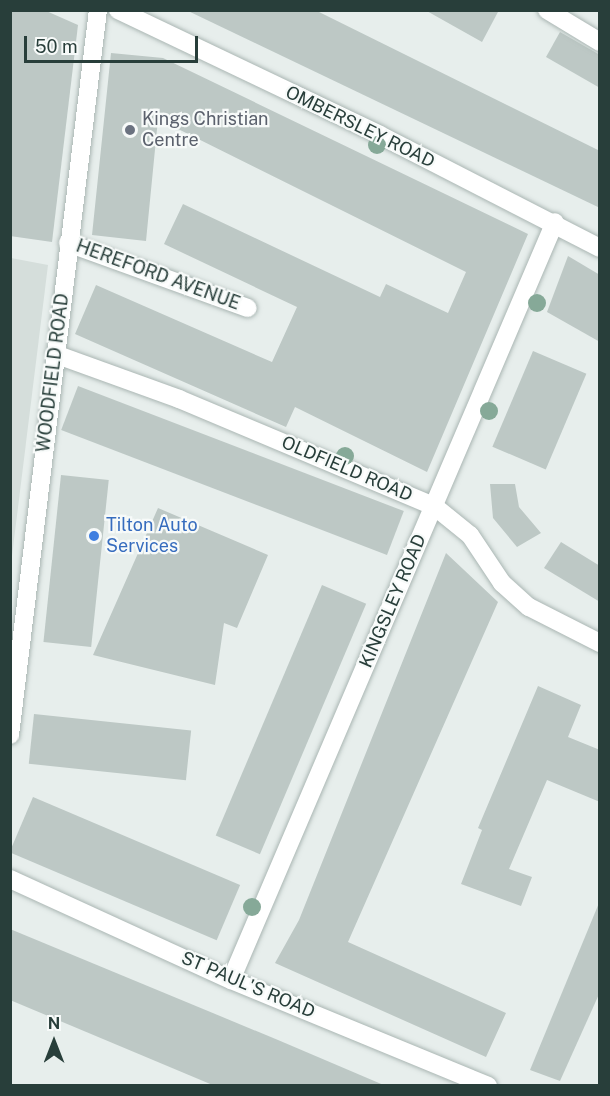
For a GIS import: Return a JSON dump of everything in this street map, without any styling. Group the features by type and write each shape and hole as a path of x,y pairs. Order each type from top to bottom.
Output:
{"street":[{"name":"WOODFIELD ROAD","path":"10,735 98,10"},
{"name":"OMBERSLEY ROAD","path":"118,10 555,222 600,248"},
{"path":"547,10 600,42"},
{"name":"KINGSLEY ROAD","path":"231,980 555,222"},
{"name":"HEREFORD AVENUE","path":"68,243 248,308"},
{"name":"OLDFIELD ROAD","path":"55,354 178,399 434,506 470,535 502,583 529,607 599,641"},
{"name":"ST PAUL'S ROAD","path":"10,879 231,980 488,1086"}],"shaded area":[{"path":"10,258 48,265 11,564"}],"building":[{"path":"10,10 44,10 78,25 52,242 10,236"},
{"path":"186,10 315,10 600,151 600,208"},
{"path":"425,10 499,10 482,42"},
{"path":"560,32 600,55 600,88 546,57"},
{"path":"111,53 163,58 528,234 427,472 295,407 286,427 75,334 96,285 272,362 297,307 164,244 183,204 380,297 386,284 448,313 466,272 158,119 146,241 92,235"},
{"path":"568,256 600,275 600,342 547,312"},
{"path":"533,351 586,374 546,469 492,447"},
{"path":"78,386 404,511 387,555 61,430"},
{"path":"61,475 109,480 91,647 43,642"},
{"path":"490,484 515,484 519,507 541,533 517,547 493,518"},
{"path":"158,508 268,555 237,628 224,623 215,685 93,655"},
{"path":"561,542 600,566 600,602 544,568"},
{"path":"446,553 498,602 348,942 506,1013 486,1057 275,963 299,920"},
{"path":"322,585 366,604 260,854 216,835"},
{"path":"538,686 581,705 568,737 600,750 600,802 547,780 509,869 532,877 521,906 461,884 482,830 478,828"},
{"path":"34,714 191,731 186,780 29,764"},
{"path":"33,797 240,885 217,940 10,852"},
{"path":"599,903 600,992 560,1081 530,1070"},
{"path":"10,929 386,1086 215,1086 10,1000"}],"place":[{"name":"Kings Christian Centre","path":"130,130"},
{"name":"Tilton Auto Services","path":"94,536"}]}
